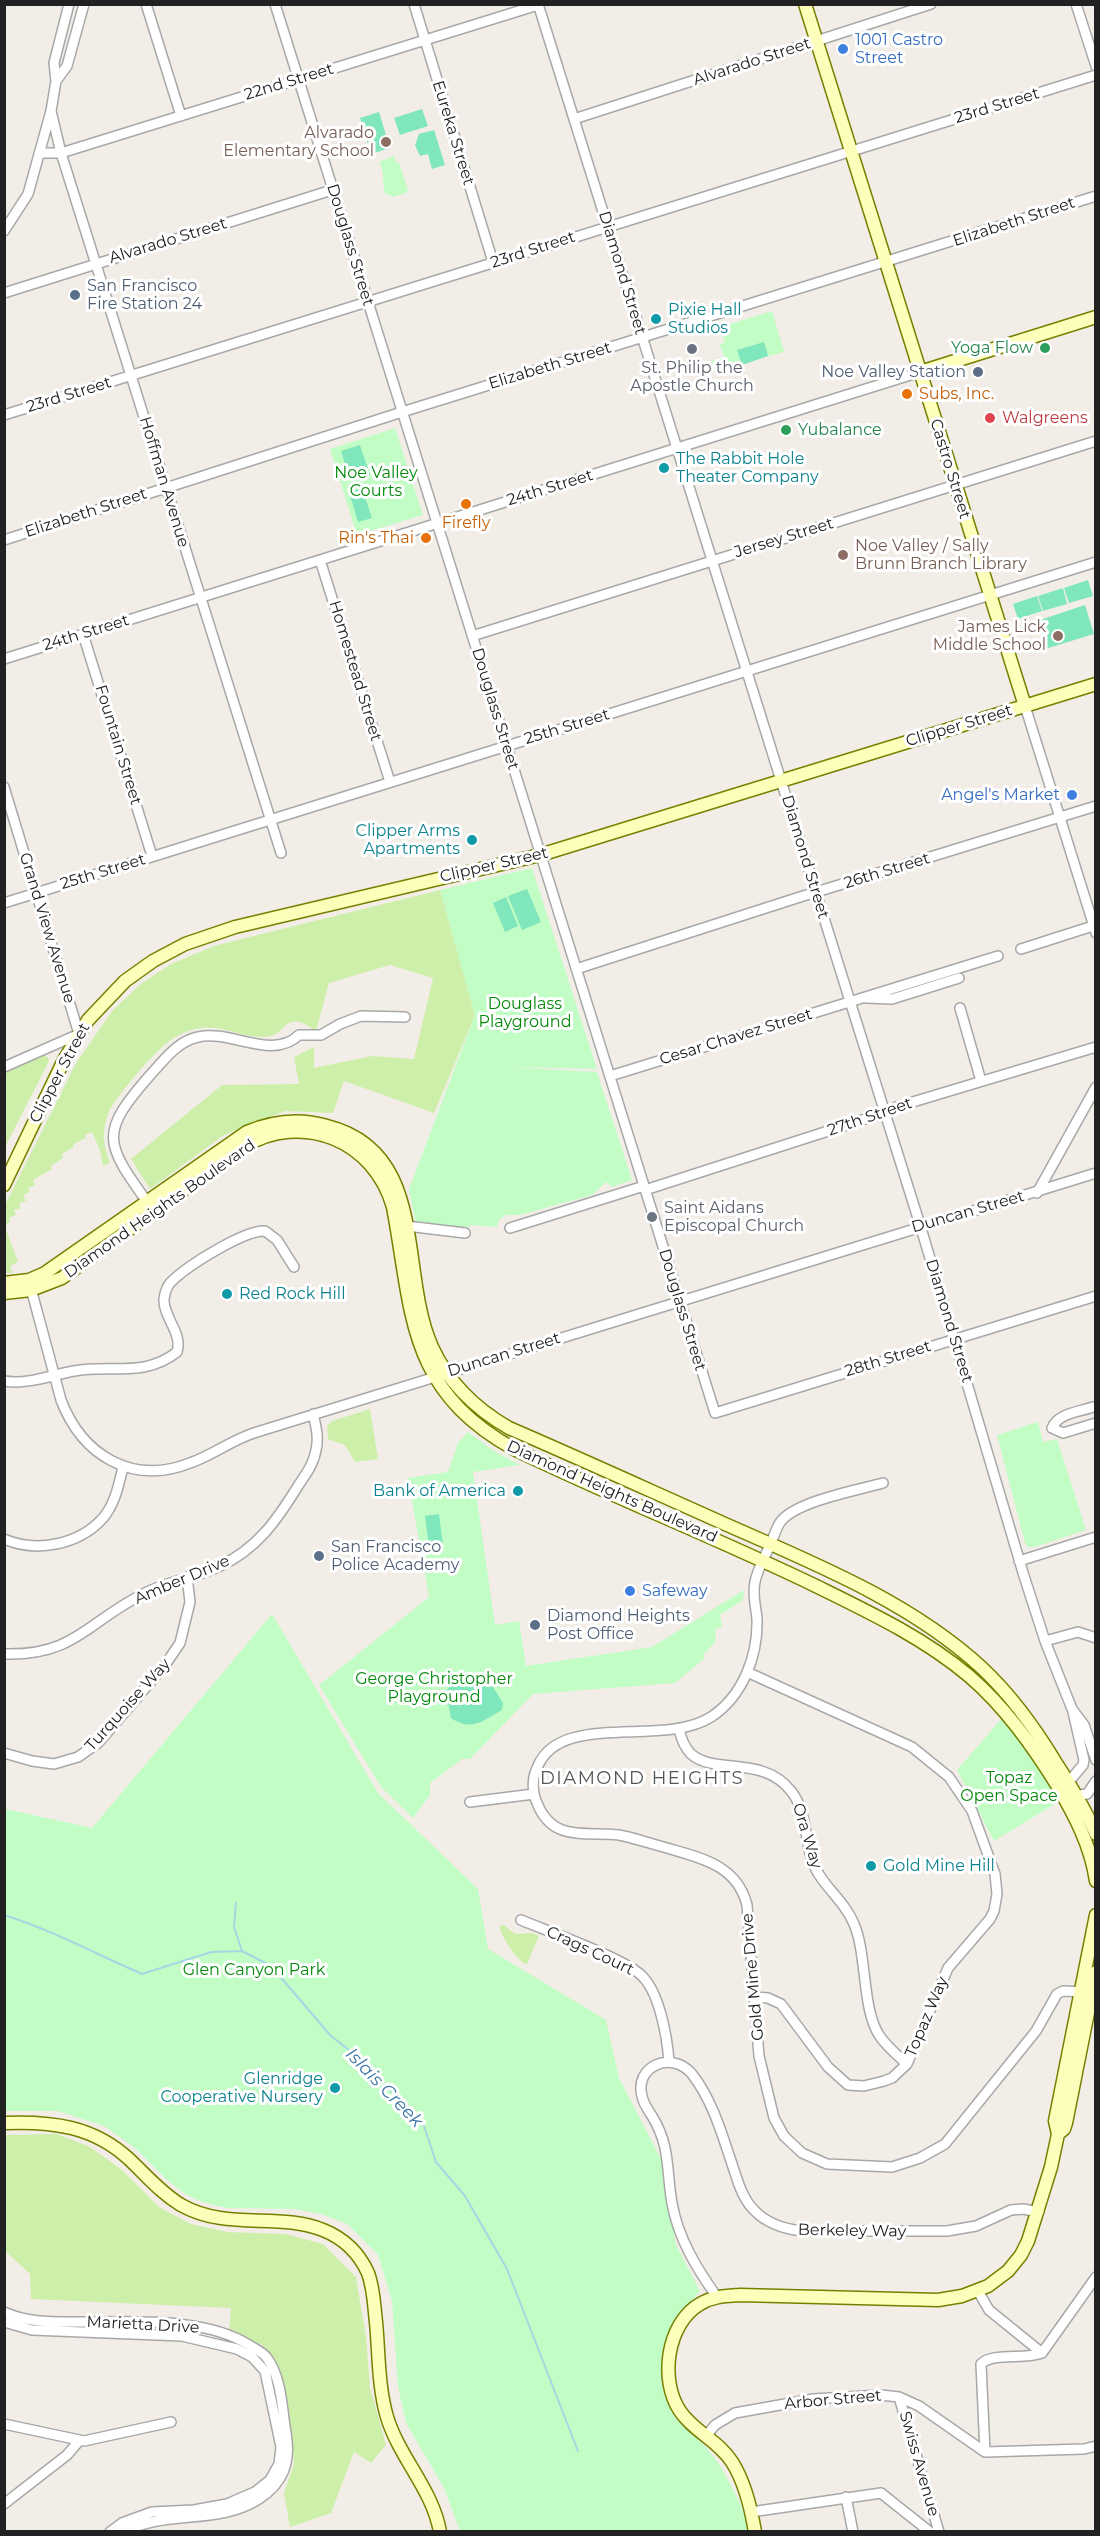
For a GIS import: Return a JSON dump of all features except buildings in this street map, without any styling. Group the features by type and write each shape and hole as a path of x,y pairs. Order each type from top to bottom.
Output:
{"main road":[{"name":"Castro Street","path":"805,4 1025,706"},
{"name":"24th Street","path":"920,372 1095,317"},
{"name":"Clipper Street","path":"4,1185 43,1101 79,1034 100,1006 124,981 169,951 201,937 540,855 1095,684"},
{"name":"Diamond Heights Boulevard","path":"151,1207 247,1132 270,1124 308,1122 347,1133 377,1155 397,1185 407,1226 420,1312 441,1375 474,1404 503,1425 771,1544 897,1607 952,1643 981,1667 1018,1707 1068,1781 1095,1834"},
{"name":"Diamond Heights Boulevard","path":"4,1293 30,1285 54,1267 261,1137 283,1132 307,1132 342,1142 370,1163 387,1189 394,1216 410,1315 422,1350 441,1375 459,1408 484,1431 505,1444 763,1561 902,1630 957,1666 997,1703 1019,1729 1062,1794 1086,1841 1095,1881"},
{"name":"Diamond Heights Boulevard","path":"4,1283 30,1285"},
{"path":"755,2532 751,2512 733,2462 721,2447 684,2417 673,2398 669,2379 670,2352 675,2333 685,2317 699,2304 717,2297 740,2295 950,2299 978,2291 998,2279 1021,2255 1039,2212 1058,2134 1064,2129 1066,2123 1089,1993 1095,1915"},
{"path":"1089,1993 1095,1972"},
{"path":"4,2123 52,2123 70,2126 96,2136 127,2157 167,2196 198,2213 234,2220 306,2225 333,2235 346,2244 364,2266 371,2282 382,2391 390,2426 429,2500 440,2532"}],"street":[{"path":"4,231 28,194 51,111 56,81 54,63 69,4"},
{"path":"56,81 67,66 84,4"},
{"path":"146,4 181,116"},
{"name":"Douglass Street","path":"274,4 715,1413"},
{"name":"Eureka Street","path":"414,4 493,262"},
{"name":"Alvarado Street","path":"574,119 931,4"},
{"path":"1076,4 1095,66"},
{"name":"22nd Street","path":"39,153 61,153 538,5"},
{"name":"Diamond Street","path":"538,5 921,1228 1019,1561 1045,1641 1072,1709 1084,1760 1081,1769 1068,1781 1062,1794"},
{"name":"23rd Street","path":"4,415 1095,75"},
{"name":"Hoffman Avenue","path":"51,111 61,153 281,853"},
{"name":"Alvarado Street","path":"4,292 332,190"},
{"name":"Elizabeth Street","path":"4,540 402,412 1095,196"},
{"name":"24th Street","path":"4,659 920,372"},
{"name":"Jersey Street","path":"472,636 1095,441"},
{"name":"Homestead Street","path":"320,560 390,782"},
{"name":"25th Street","path":"4,903 1095,562"},
{"name":"Fountain Street","path":"83,634 152,856"},
{"name":"Castro Street","path":"1025,706 1095,928"},
{"name":"Grand View Avenue","path":"4,787 79,1034"},
{"name":"26th Street","path":"576,969 1095,806"},
{"path":"1021,949 1095,928"},
{"name":"Cesar Chavez Street","path":"610,1076 998,956"},
{"name":"Cesar Chavez Street","path":"863,998 892,999 959,978"},
{"path":"960,1008 981,1081"},
{"path":"151,1207 119,1158 113,1141 114,1125 126,1102 171,1052 195,1037 208,1035 275,1046 292,1041 299,1035 321,1035 361,1016 405,1017"},
{"path":"4,1067 79,1034"},
{"name":"27th Street","path":"510,1228 1095,1047"},
{"path":"1037,1192 1095,1087"},
{"name":"Duncan Street","path":"30,1285 67,1417 78,1432 103,1456 123,1467 149,1471 176,1468 203,1458 246,1435 1095,1173"},
{"path":"407,1226 465,1233"},
{"path":"4,1382 23,1383 85,1369 141,1368 172,1356 177,1352 179,1344 164,1300 169,1284 214,1252 245,1234 265,1231 277,1240 294,1267"},
{"name":"28th Street","path":"715,1413 1095,1296"},
{"path":"1093,1407 1060,1417 1055,1420 1052,1428 1062,1433 1095,1423"},
{"name":"Amber Drive","path":"4,1654 33,1653 61,1646 140,1595 212,1569 246,1551 268,1530 313,1462 318,1442 313,1414"},
{"path":"4,1539 36,1546 59,1544 78,1536 94,1526 109,1509 123,1467"},
{"path":"470,1802 534,1794 535,1773 539,1762 544,1753 561,1740 582,1735 679,1729 700,1723 722,1708 740,1686 747,1672 757,1633 755,1582 782,1520 808,1504 883,1483"},
{"path":"1019,1561 1095,1538"},
{"name":"Turquoise Way","path":"4,1753 54,1764 78,1757 98,1743 165,1665 180,1643 190,1602 187,1577"},
{"path":"1045,1641 1078,1632 1095,1638"},
{"name":"Topaz Way","path":"747,1672 912,1747 949,1777 972,1811 997,1884 994,1911 990,1919 948,1968 907,2064 884,2081 864,2086 848,2085 828,2067 781,2004 768,1998 755,1997"},
{"name":"Diamond Street","path":"1072,1709 1084,1725 1095,1760"},
{"name":"Ora Way","path":"679,1729 685,1746 700,1759 759,1770 773,1775 791,1791 802,1809 816,1869 850,1914 856,1927 874,2025 885,2043 907,2064"},
{"path":"1062,1794 1077,1797 1087,1794 1095,1781"},
{"name":"Gold Mine Drive","path":"534,1794 541,1812 549,1821 565,1831 574,1834 624,1836 706,1860 727,1872 740,1886 747,1905 759,2056 774,2118 784,2136 802,2153 827,2164 879,2167 906,2163 945,2144 954,2136 1036,2031 1057,1994 1064,1991 1089,1993"},
{"name":"Crags Court","path":"521,1920 624,1964 644,1977 654,1997 662,2022 669,2061"},
{"path":"669,2061 661,2062 647,2072 642,2080 642,2097 664,2139 669,2163 671,2202 680,2232 695,2263 717,2297"},
{"name":"Berkeley Way","path":"669,2061 685,2068 709,2102 745,2199 760,2216 779,2227 802,2231 947,2231 976,2226 1016,2209 1039,2212"},
{"path":"1095,2277 1042,2353 989,2359 981,2364 985,2452 1084,2449 1095,2446"},
{"path":"978,2291 989,2310 1042,2353"},
{"name":"Marietta Drive","path":"4,2312 33,2321 200,2327 241,2340 267,2358 276,2377 289,2452 278,2474"},
{"name":"Marietta Drive","path":"4,2322 32,2330 182,2336 246,2353 260,2364 267,2379 281,2447 278,2474"},
{"name":"Arbor Street","path":"707,2435 724,2418 735,2413 770,2406 858,2396 899,2397 919,2406 985,2452"},
{"name":"Swiss Avenue","path":"899,2397 939,2532"},
{"path":"4,2424 79,2441 171,2422"},
{"path":"4,2504 67,2455 79,2441"},
{"path":"110,2532 122,2523 152,2511 201,2509 227,2504 255,2492 278,2474"},
{"path":"124,2532 154,2520 213,2516 231,2511 258,2499 276,2484 278,2474"},
{"path":"751,2512 881,2493 930,2532"},
{"path":"846,2497 853,2532"}],"green space":[{"path":"422,109 428,126 400,135 394,118"},
{"path":"379,112 390,148 371,154 360,118"},
{"path":"434,130 445,165 432,169 428,154 420,156 415,145 419,134"},
{"path":"394,156 396,162 399,163 408,190 406,193 393,197 385,193 379,162"},
{"path":"772,311 784,352 714,371 711,361 724,357 720,344 725,342 723,337 731,330 730,324"},
{"path":"764,342 768,356 742,365 737,350"},
{"name":"Noe Valley Courts","path":"395,428 423,515 357,535 330,449"},
{"path":"360,445 370,475 350,481 341,451"},
{"path":"362,488 372,518 358,522 349,492"},
{"path":"1088,580 1093,596 1069,603 1064,588"},
{"path":"1063,588 1067,604 1043,611 1038,596"},
{"path":"1037,596 1042,611 1018,619 1013,604"},
{"path":"1085,605 1094,634 1045,649 1037,621"},
{"name":"Douglass Playground","path":"532,868 597,1069 507,1067 597,1072 632,1180 612,1187 606,1182 592,1195 520,1215 506,1215 499,1220 497,1227 471,1225 464,1231 416,1223 409,1189 475,1015 440,890"},
{"path":"527,889 541,922 522,930 508,896"},
{"path":"440,890 475,1015 434,1113 344,1081 333,1113 285,1111 224,1135 150,1189 131,1159 222,1085 299,1084 294,1057 314,1047 314,1068 372,1056 414,1059 433,978 390,965 329,983 316,1031 297,1021 291,1022 272,1036 256,1037 225,1030 201,1028 171,1040 125,1088 108,1114 104,1132 110,1163 103,1166 100,1150 92,1132 85,1135 86,1138 73,1144 74,1147 62,1154 63,1158 51,1166 52,1169 33,1180 35,1185 28,1188 30,1192 23,1195 26,1201 19,1203 21,1208 14,1210 16,1215 9,1218 10,1222 5,1225 4,1207 76,1063 113,1010 142,983 171,964 214,946"},
{"path":"506,897 518,926 505,932 493,903"},
{"path":"45,1055 49,1059 48,1063 5,1147 5,1071 34,1057"},
{"path":"5,1227 18,1262 10,1266 13,1273 5,1273"},
{"path":"370,1409 378,1459 355,1462 345,1445 328,1439 327,1426 332,1421"},
{"path":"1038,1422 1043,1442 1057,1439 1086,1530 1035,1547 1028,1547 1025,1543 997,1435"},
{"name":"George Christopher Playground","path":"468,1432 494,1451 520,1465 473,1472 495,1625 519,1621 526,1666 652,1647 744,1590 743,1600 720,1615 722,1626 715,1630 716,1641 703,1655 705,1658 675,1683 533,1694 470,1759 462,1759 430,1783 430,1795 413,1818 381,1787 319,1685 429,1597 408,1478 448,1472 458,1443"},
{"path":"439,1514 443,1545 429,1547 425,1516"},
{"name":"Glen Canyon Park","path":"272,1614 378,1793 478,1889 488,1949 606,2020 619,2078 661,2159 676,2245 700,2291 678,2317 668,2337 665,2352 665,2388 668,2402 679,2422 706,2447 721,2467 740,2504 749,2531 460,2531 444,2488 406,2423 398,2387 392,2301 378,2255 347,2224 322,2214 294,2209 227,2208 202,2202 185,2194 167,2180 135,2148 104,2126 58,2111 5,2111 5,1809 92,1828"},
{"path":"484,1673 503,1703 502,1710 471,1725 451,1718 446,1692 454,1682 462,1677"},
{"name":"Topaz Open Space","path":"1003,1717 1042,1769 1060,1801 994,1841 957,1770"},
{"path":"504,1925 515,1934 532,1933 539,1936 527,1964 519,1959 506,1942 499,1926"},
{"path":"57,2134 90,2147 122,2170 159,2207 191,2224 227,2232 286,2234 323,2244 356,2277 366,2337 370,2388 386,2445 371,2463 354,2452 331,2513 290,2527 284,2493 294,2464 289,2418 278,2366 262,2345 229,2331 231,2308 31,2299 30,2274 5,2251 5,2135"}],"waterway":[{"path":"236,1903 234,1927 242,1951"},
{"name":"Islais Creek","path":"4,1915 57,1935 142,1974 211,1952 242,1951 271,1966 331,2036 362,2060 424,2126 436,2162 465,2196 507,2269 578,2451"}],"place":[{"name":"1001 Castro Street","path":"843,49"},
{"name":"Alvarado Elementary School","path":"386,142"},
{"name":"San Francisco Fire Station 24","path":"75,295"},
{"name":"Pixie Hall Studios","path":"656,319"},
{"name":"Yoga Flow","path":"1045,348"},
{"name":"St. Philip the Apostle Church","path":"692,349"},
{"name":"Noe Valley Station","path":"978,372"},
{"name":"Subs, Inc.","path":"907,394"},
{"name":"Walgreens","path":"990,418"},
{"name":"Yubalance","path":"786,430"},
{"name":"The Rabbit Hole Theater Company","path":"664,468"},
{"name":"Firefly","path":"466,504"},
{"name":"Rin's Thai","path":"426,538"},
{"name":"Noe Valley / Sally Brunn Branch Library","path":"843,555"},
{"name":"James Lick Middle School","path":"1058,636"},
{"name":"Angel's Market","path":"1072,795"},
{"name":"Clipper Arms Apartments","path":"472,840"},
{"name":"Saint Aidans Episcopal Church","path":"652,1217"},
{"name":"Red Rock Hill","path":"227,1294"},
{"name":"Bank of America","path":"518,1491"},
{"name":"San Francisco Police Academy","path":"319,1556"},
{"name":"Safeway","path":"630,1591"},
{"name":"Diamond Heights Post Office","path":"535,1625"},
{"name":"Gold Mine Hill","path":"871,1866"},
{"name":"Glenridge Cooperative Nursery","path":"335,2088"}],"district":[{"name":"DIAMOND HEIGHTS","path":"642,1779"}]}
